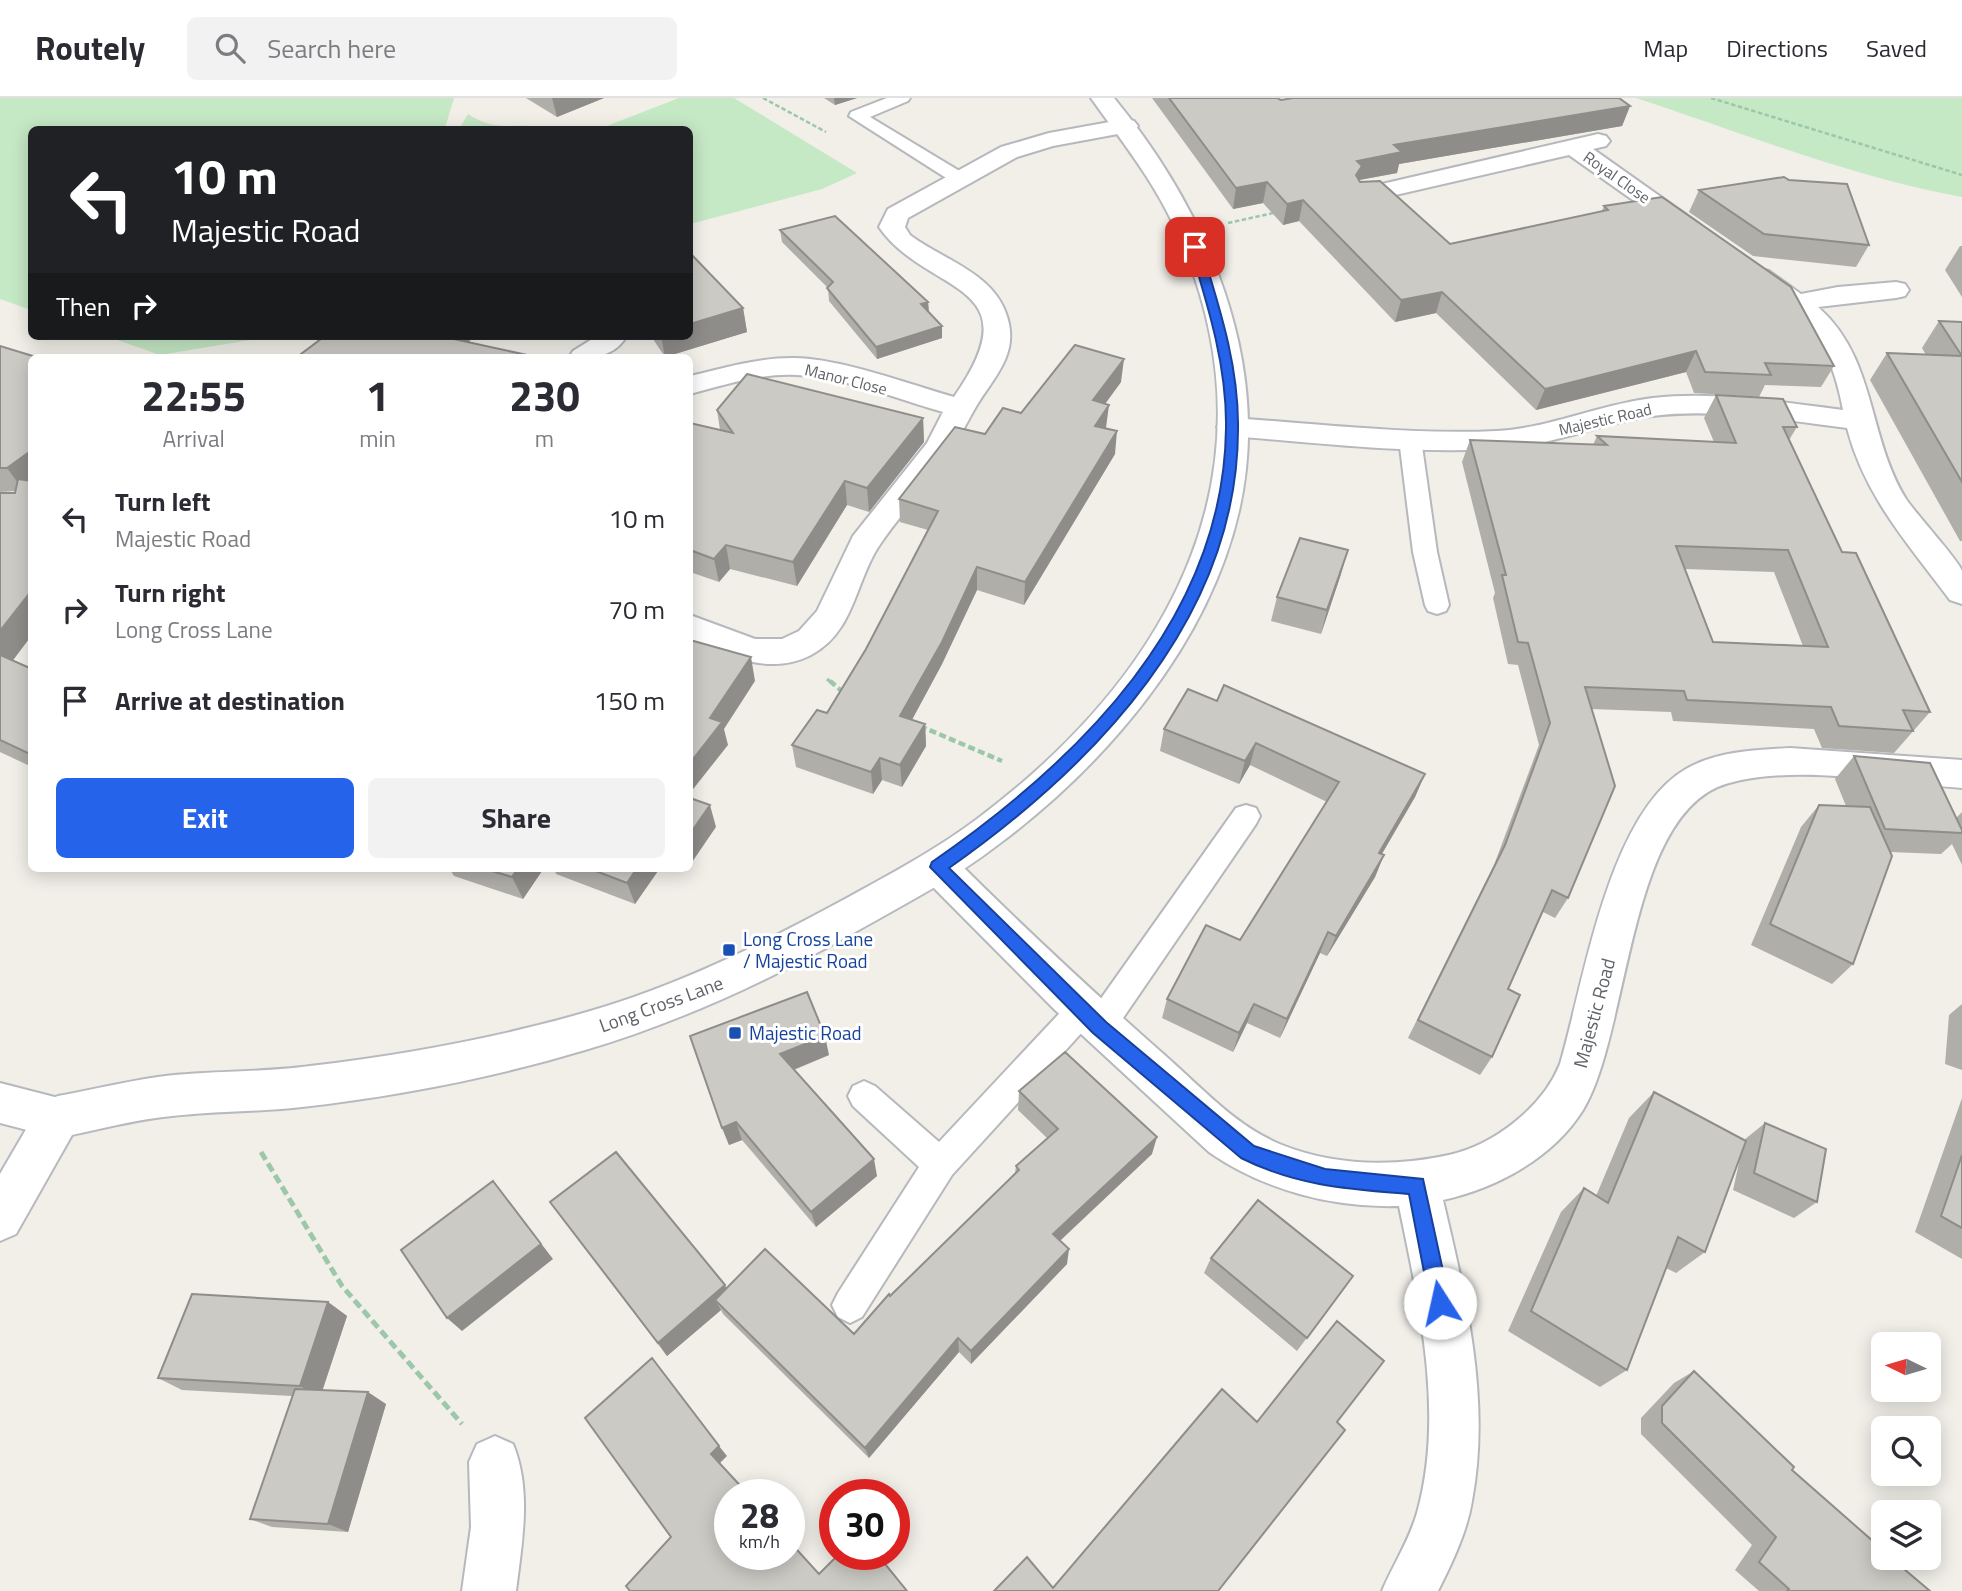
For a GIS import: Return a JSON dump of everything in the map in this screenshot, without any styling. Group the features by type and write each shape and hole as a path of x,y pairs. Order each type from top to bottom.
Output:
{"street":[{"name":"Long Cross Lane","path":"0,1103 58,1117 167,1096 268,1091 427,1069 502,1054 587,1031 669,1004 734,978 938,867 992,829 1048,781 1104,726 1153,666 1179,620 1215,540 1230,466 1230,391 1221,331 1190,232 1150,160 1102,98"},
{"path":"693,628 758,652 794,649 818,635 831,616 864,544 941,445 961,408 988,370 997,343 995,316 971,284 900,240 892,227 893,220 903,209 997,158 1029,145 1126,126"},
{"name":"Royal Close","path":"1387,198 1600,141"},
{"name":"Royal Close","path":"1574,147 1797,303 1821,323 1849,369 1860,421"},
{"path":"1797,303 1838,295 1896,290"},
{"path":"588,354 610,340"},
{"name":"Manor Close","path":"693,384 747,371 796,366 833,372 961,408"},
{"name":"Majestic Road","path":"1232,427 1410,439 1499,440 1530,437 1634,410 1677,406 1749,409 1860,421"},
{"path":"1860,421 1869,454 1883,487 1905,521 1962,592"},
{"name":"Majestic Road","path":"938,867 1091,1019 1247,1152 1265,1161 1325,1178 1417,1185 1457,1177 1494,1160 1529,1137 1557,1111 1581,1069 1631,879 1658,823 1677,798 1699,779 1731,768 1770,761 1962,774"},
{"path":"0,1217 58,1117"},
{"path":"1409,1591 1428,1555 1446,1505 1453,1460 1448,1345 1417,1185"},
{"path":"489,1591 498,1527 495,1462"}],"lane":[{"path":"902,98 858,116 960,179"},
{"path":"1410,439 1425,552 1437,605"},
{"path":"850,1305 940,1164 1091,1019 1246,816"},
{"path":"864,1096 940,1164"}],"path":[{"path":"1711,98 1962,175"},
{"path":"1190,232 1283,211"},
{"path":"794,649 843,693 854,698"},
{"path":"911,722 1048,781"},
{"path":"261,1152 342,1286 495,1462"}],"green space":[{"path":"0,98 454,98 446,126 28,126 28,309 0,299"},
{"path":"679,98 734,98 857,173 822,189 693,223 693,126 607,126"},
{"path":"1636,98 1962,98 1962,197 1839,166"},
{"path":"468,114 500,126 461,126"},
{"path":"117,340 250,340 166,354 157,354"}],"building":[{"path":"1169,98 1619,98 1630,106 1394,145 1402,152 1357,161 1362,166 1356,175 1360,182 1380,181 1450,244 1608,210 1604,206 1662,197 1791,287 1834,366 1765,363 1771,375 1705,372 1696,351 1545,389 1442,292 1401,300 1303,200 1287,204 1267,182 1236,188"},
{"path":"1784,177 1789,180 1847,184 1869,245 1764,234 1699,190"},
{"path":"835,216 928,302 921,304 942,326 876,347 827,288 833,282 780,230"},
{"path":"693,256 743,308 693,323"},
{"path":"1939,321 1962,322 1962,356"},
{"path":"320,340 458,340 522,354 301,354"},
{"path":"1075,345 1124,359 1093,400 1109,405 1095,426 1117,431 1025,582 977,567 942,642 900,716 925,724 900,765 880,758 871,772 792,745 817,710 827,713 866,649 938,511 899,499 955,427 985,434 1003,408 1021,413"},
{"path":"0,346 28,355 28,453 7,468 0,468"},
{"path":"1887,353 1962,356 1962,482"},
{"path":"747,374 923,418 867,488 845,481 793,562 726,545 714,559 693,551 693,424 733,433 717,410"},
{"path":"1716,395 1783,399 1797,427 1783,427 1842,552 1856,553 1930,712 1903,710 1913,731 1839,726 1831,707 1687,700 1684,691 1585,687 1615,786 1568,898 1552,890 1508,989 1520,995 1492,1057 1418,1020 1505,845 1550,723 1528,643 1518,642 1502,575 1506,575 1470,440 1607,445 1597,436 1736,443","holes":["1676,546 1788,550 1828,647 1713,642"]},
{"path":"18,479 28,480 28,595 0,631 0,493 15,493"},
{"path":"1300,538 1348,550 1327,610 1277,597"},
{"path":"693,641 751,657 710,718 722,722 693,759"},
{"path":"0,655 28,667 28,753 0,740"},
{"path":"1224,685 1425,774 1379,853 1384,855 1336,936 1328,932 1287,1019 1254,1004 1239,1033 1167,999 1206,925 1240,940 1339,782 1256,743 1245,761 1164,729 1188,689 1217,701"},
{"path":"1854,756 1930,763 1962,833 1885,829"},
{"path":"693,799 710,805 693,830"},
{"path":"1819,805 1870,807 1892,856 1853,964 1770,924"},
{"path":"495,872 515,872 512,877"},
{"path":"598,872 634,872 627,883"},
{"path":"807,992 825,1036 780,1054 874,1159 811,1212 736,1122 722,1128 690,1036"},
{"path":"1065,1052 1157,1137 1053,1234 1069,1249 971,1351 958,1338 865,1448 715,1300 765,1249 854,1334 889,1294 890,1296 1019,1170 1016,1166 1058,1129 1019,1091"},
{"path":"1654,1092 1746,1141 1705,1252 1678,1237 1627,1370 1531,1311 1584,1188 1608,1203"},
{"path":"1765,1123 1826,1149 1817,1202 1754,1173"},
{"path":"616,1152 725,1285 658,1343 550,1202"},
{"path":"1962,1155 1962,1228 1941,1216"},
{"path":"493,1181 541,1244 447,1318 401,1250"},
{"path":"1258,1200 1353,1276 1307,1338 1211,1258"},
{"path":"192,1294 328,1302 300,1386 158,1378"},
{"path":"1337,1321 1384,1361 1337,1422 1345,1430 1218,1591 994,1591 1027,1557 1053,1588 1222,1389 1257,1422"},
{"path":"652,1358 719,1446 711,1454 734,1479 714,1479 714,1570 805,1570 805,1559 819,1574 823,1570 890,1570 907,1591 630,1591 626,1586 671,1537 585,1418"},
{"path":"1694,1371 1794,1467 1792,1470 1871,1539 1871,1570 1905,1570 1930,1591 1787,1591 1789,1589 1759,1562 1776,1537 1662,1423 1662,1406"},
{"path":"295,1389 368,1392 328,1524 250,1519"}],"place":[{"name":"Long Cross Lane / Majestic Road","path":"729,950"},
{"name":"Majestic Road","path":"735,1033"}],"route":[{"path":"1195,247 1221,331 1230,391 1232,427 1230,466 1224,501 1215,540 1196,587 1153,666 1104,726 1048,781 992,829 938,867 1099,1027 1194,1110 1247,1152 1295,1171 1325,1178 1363,1183 1417,1185 1440,1303"}]}
